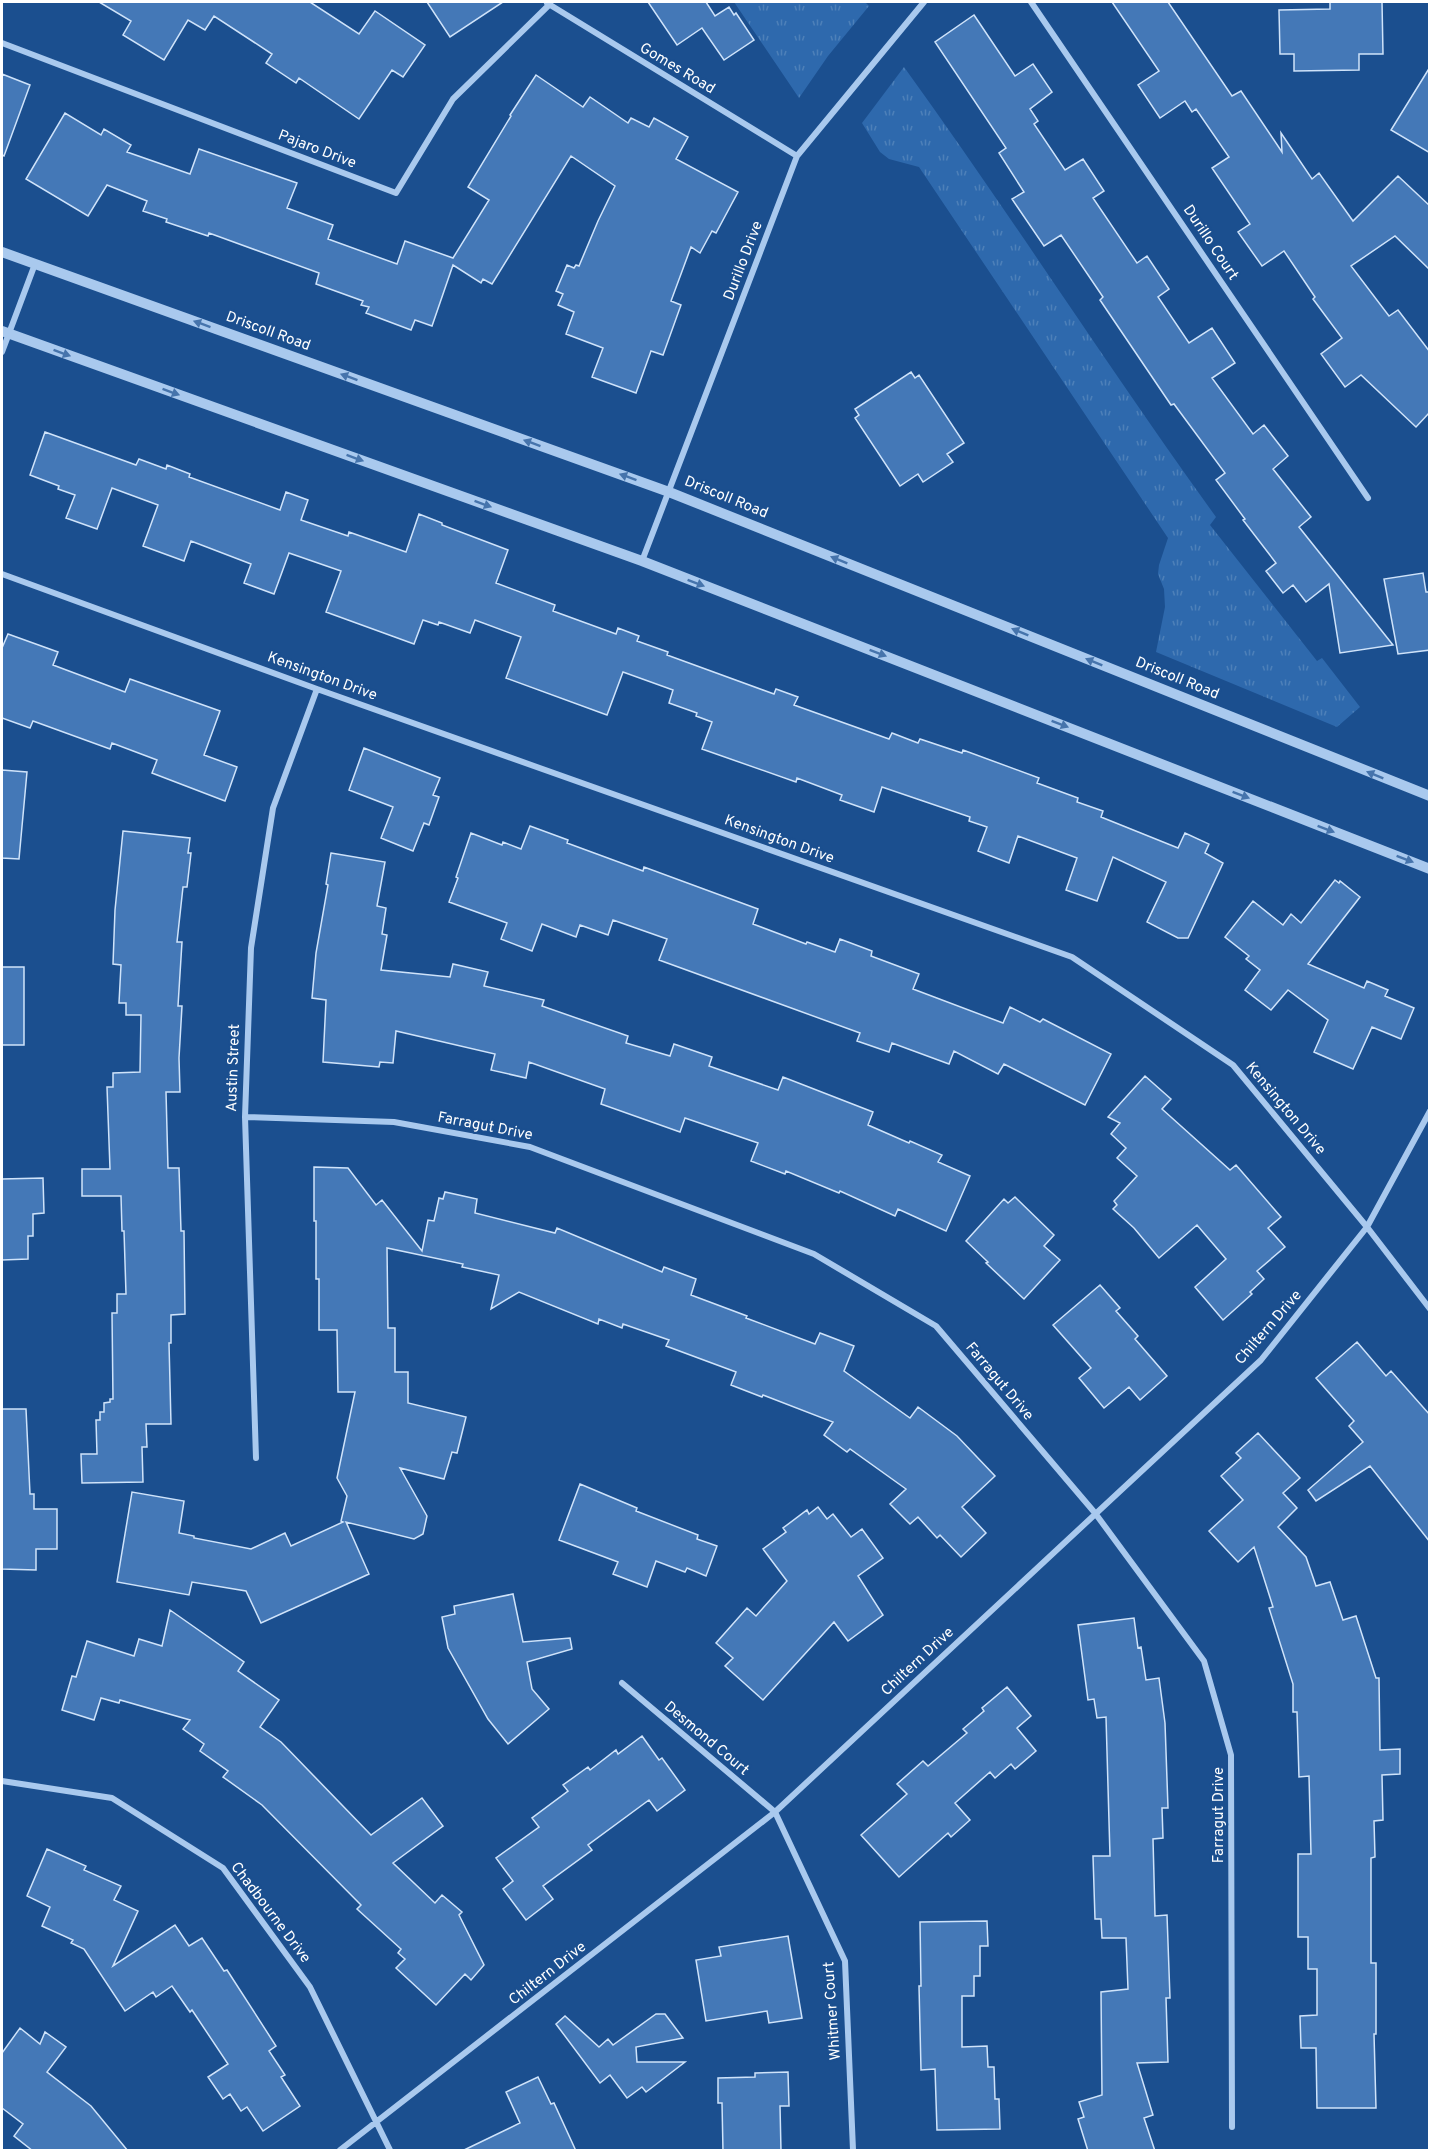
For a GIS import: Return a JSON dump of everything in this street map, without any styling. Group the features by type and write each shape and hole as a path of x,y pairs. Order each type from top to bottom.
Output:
{"street":[{"name":"Durillo Drive","path":"642,561 797,156 924,2"},
{"name":"Durillo Court","path":"1031,2 1368,498"},
{"name":"Gomes Road","path":"548,3 797,156"},
{"name":"Pajaro Drive","path":"2,43 396,193 453,99 548,3"},
{"name":"Driscoll Road","path":"2,252 669,492 1430,796"},
{"path":"2,352 5,332 35,264"},
{"path":"5,332 642,561 1430,869"},
{"name":"Kensington Drive","path":"2,574 1072,957 1233,1065 1367,1227 1430,1309"},
{"name":"Austin Street","path":"256,1458 244,1117 250,948 273,808 317,688"},
{"name":"Chiltern Drive","path":"340,2151 775,1812 1261,1360 1367,1227 1430,1111"},
{"name":"Farragut Drive","path":"244,1117 394,1122 530,1147 814,1254 936,1326 1095,1513 1204,1661 1231,1755 1232,2127"},
{"name":"Desmond Court","path":"622,1683 775,1812"},
{"name":"Chadbourne Drive","path":"2,1781 112,1798 223,1868 310,1988 390,2151"},
{"name":"Whitmer Court","path":"775,1812 845,1961 853,2151"}],"green space":[{"path":"734,2 865,2 869,6 828,56 799,98"},
{"path":"904,67 1216,517 1210,525 1317,661 1322,658 1360,707 1337,727 1156,652 1165,607 1164,589 1158,574 1168,538 919,167 889,159 880,152 862,123"}],"building":[{"path":"99,2 310,2 359,34 375,11 425,45 403,77 392,70 359,119 299,78 296,83 266,63 272,54 214,16 205,30 188,20 164,60 123,35 131,21"},
{"path":"427,2 503,2 450,37"},
{"path":"648,2 706,2 715,16 729,7 734,15 736,13 754,40 724,60 702,28 677,45"},
{"path":"1112,2 1168,2 1232,96 1241,91 1282,152 1281,133 1312,179 1319,173 1353,221 1398,176 1430,206 1430,270 1395,236 1351,266 1389,316 1398,310 1430,352 1430,412 1416,427 1361,375 1345,387 1321,354 1342,338 1313,299 1315,297 1284,251 1262,266 1238,232 1250,224 1212,168 1229,157 1196,109 1192,112 1185,101 1160,118 1138,85 1159,71"},
{"path":"1330,2 1382,2 1383,54 1359,54 1359,70 1294,71 1294,54 1280,54 1279,10 1330,9"},
{"path":"974,15 1015,76 1033,64 1052,92 1030,109 1038,121 1034,124 1065,170 1083,159 1104,191 1093,198 1137,263 1147,256 1169,289 1158,297 1189,343 1212,328 1235,363 1212,378 1253,434 1264,425 1288,456 1273,469 1311,517 1299,527 1393,645 1340,653 1329,584 1306,602 1293,585 1283,593 1266,571 1276,563 1216,480 1225,473 1174,404 1171,405 1100,300 1103,297 1061,235 1044,246 1012,199 1024,192 999,153 1006,148 935,42"},
{"path":"1430,67 1430,153 1391,130"},
{"path":"2,74 30,85 4,156 2,155"},
{"path":"536,75 583,107 590,97 628,123 631,118 649,127 654,118 688,137 676,159 738,192 716,233 712,231 700,253 691,247 671,301 681,305 663,355 651,351 636,393 592,377 603,348 566,334 574,312 558,305 563,294 556,291 567,265 574,268 576,265 579,266 615,186 571,156 492,284 483,279 481,283 453,265 432,326 415,320 411,330 366,313 369,307 361,305 363,301 316,284 319,273 209,233 208,236 166,222 167,219 143,211 147,201 107,185 88,216 26,179 65,113 101,135 104,129 131,145 127,152 190,174 199,149 297,183 287,208 333,225 328,239 397,264 405,241 453,258 489,200 468,187"},
{"path":"911,372 915,378 919,375 964,443 947,454 953,462 923,482 918,474 900,486 855,418 859,415 855,409"},
{"path":"45,432 136,465 139,459 166,469 167,465 190,474 189,477 280,510 286,492 308,500 301,520 348,536 349,532 406,552 419,514 508,550 496,583 555,605 553,611 616,634 618,628 639,636 637,641 668,652 667,655 774,694 776,689 798,697 794,705 889,739 892,733 918,743 920,739 962,753 963,750 1039,778 1037,783 1078,798 1077,802 1103,811 1101,817 1178,848 1185,833 1209,844 1205,853 1223,863 1188,938 1178,938 1147,922 1166,882 1113,857 1097,901 1066,890 1077,858 1018,836 1009,863 978,851 987,827 969,821 970,817 882,787 874,812 840,800 842,795 797,778 796,782 702,749 712,722 696,716 697,713 669,703 673,690 623,672 607,715 506,678 521,637 475,620 470,633 439,622 438,625 423,620 414,644 326,612 341,571 289,553 274,594 244,583 251,564 191,541 184,561 143,546 158,505 112,488 97,529 66,518 75,495 30,475"},
{"path":"1423,573 1426,592 1430,592 1430,650 1398,654 1384,579"},
{"path":"8,634 58,652 53,665 125,692 130,679 220,711 204,755 237,767 225,801 152,773 157,760 112,743 110,749 33,721 30,728 2,718 2,648"},
{"path":"364,748 440,778 433,795 439,797 429,825 424,823 413,851 381,838 393,807 349,790"},
{"path":"2,770 27,772 19,859 2,858"},
{"path":"530,826 568,840 567,843 643,871 644,867 758,909 753,924 806,944 807,942 835,952 840,939 872,951 871,956 919,974 913,989 1003,1023 1010,1007 1040,1022 1043,1019 1111,1054 1085,1105 1004,1064 998,1074 954,1051 949,1064 892,1043 889,1052 857,1041 860,1033 659,960 667,939 613,920 608,935 580,925 576,937 542,924 532,951 501,939 507,923 449,902 471,833 502,845 503,842 521,849"},
{"path":"123,831 190,838 188,853 191,853 187,887 183,887 177,942 182,942 178,1006 182,1006 180,1092 166,1092 168,1168 179,1168 181,1231 184,1231 185,1314 171,1315 171,1343 169,1343 171,1424 146,1424 147,1447 142,1447 143,1482 82,1483 81,1454 97,1454 96,1420 100,1420 100,1412 104,1412 104,1403 113,1399 112,1313 117,1313 117,1294 126,1294 121,1196 82,1196 82,1169 110,1169 107,1087 113,1087 113,1073 140,1072 141,1015 126,1015 126,1003 119,1003 121,965 113,964 115,910"},
{"path":"331,853 385,862 377,906 386,908 382,934 387,935 381,970 450,977 453,964 488,972 484,986 544,1000 542,1006 628,1036 626,1043 670,1056 674,1044 712,1057 709,1066 778,1090 783,1077 873,1112 868,1125 942,1155 938,1162 970,1176 946,1231 898,1209 895,1216 840,1191 839,1193 786,1171 785,1174 751,1161 758,1143 685,1118 680,1132 601,1104 605,1089 529,1062 526,1078 491,1070 495,1054 396,1031 393,1063 380,1062 379,1067 323,1062 326,1000 312,998 316,953"},
{"path":"1335,880 1339,883 1340,881 1360,897 1308,964 1364,988 1367,981 1388,990 1385,996 1414,1008 1401,1039 1372,1027 1353,1069 1314,1052 1328,1020 1288,990 1271,1010 1245,990 1260,970 1246,959 1249,956 1225,937 1253,901 1283,925 1291,914 1301,923"},
{"path":"2,967 24,967 24,1045 2,1045"},
{"path":"1145,1076 1171,1099 1162,1109 1230,1170 1236,1165 1281,1217 1268,1228 1285,1247 1257,1271 1264,1279 1250,1292 1252,1294 1223,1320 1195,1287 1226,1259 1197,1225 1159,1258 1134,1228 1113,1209 1117,1205 1114,1201 1137,1176 1117,1158 1126,1148 1111,1134 1120,1123 1108,1117"},
{"path":"314,1167 348,1168 376,1205 382,1200 422,1251 428,1220 434,1221 439,1198 443,1199 445,1192 477,1199 475,1213 555,1233 557,1228 662,1272 664,1267 696,1279 691,1295 747,1316 746,1318 815,1344 820,1333 854,1346 844,1371 910,1418 918,1407 957,1436 995,1476 962,1507 986,1533 961,1557 940,1535 937,1538 918,1517 910,1524 890,1504 906,1489 850,1449 847,1452 824,1435 833,1422 731,1385 736,1372 666,1346 669,1340 623,1324 622,1328 599,1319 598,1324 519,1292 491,1309 499,1275 462,1267 463,1264 387,1248 388,1328 395,1328 395,1372 408,1372 408,1403 466,1417 457,1453 452,1452 444,1479 400,1468 427,1516 423,1534 414,1539 346,1522 369,1574 261,1623 246,1591 192,1582 189,1595 117,1582 132,1492 184,1501 179,1533 251,1549 285,1533 291,1546 343,1522 341,1521 347,1496 337,1478 355,1392 338,1392 337,1330 319,1330"},
{"path":"43,1178 44,1213 33,1214 33,1236 28,1236 28,1259 2,1260 2,1179"},
{"path":"1015,1197 1054,1235 1044,1246 1060,1260 1024,1299 966,1241 1004,1199 1008,1203"},
{"path":"1100,1285 1120,1308 1116,1311 1138,1336 1135,1339 1167,1376 1140,1400 1129,1387 1104,1408 1079,1378 1091,1368 1053,1325"},
{"path":"1357,1342 1386,1376 1391,1371 1430,1415 1430,1542 1370,1466 1316,1501 1308,1490 1363,1442 1349,1426 1354,1421 1316,1378"},
{"path":"2,1409 26,1409 30,1494 34,1494 34,1509 57,1509 57,1549 36,1549 36,1570 2,1569"},
{"path":"1258,1433 1300,1478 1283,1493 1297,1508 1278,1527 1306,1557 1316,1586 1330,1582 1343,1620 1356,1616 1376,1678 1379,1678 1380,1750 1400,1749 1400,1774 1382,1775 1383,1820 1374,1821 1375,1857 1371,1858 1371,1963 1376,1963 1376,2034 1374,2034 1376,2108 1317,2108 1316,2048 1301,2048 1300,2016 1317,2015 1317,1969 1308,1969 1308,1937 1298,1937 1298,1854 1311,1854 1309,1776 1299,1777 1297,1712 1293,1712 1293,1684 1269,1608 1273,1607 1254,1547 1238,1562 1209,1531 1243,1500 1221,1476 1241,1458 1236,1453"},
{"path":"580,1484 637,1508 636,1511 698,1535 697,1539 717,1546 706,1576 687,1568 685,1572 656,1561 647,1587 613,1574 618,1562 559,1540"},
{"path":"818,1507 827,1519 833,1514 851,1537 862,1529 883,1558 858,1576 883,1615 848,1641 834,1622 763,1700 725,1666 733,1658 716,1643 747,1608 756,1616 787,1581 763,1549 786,1532 783,1528 807,1510 809,1514"},
{"path":"513,1594 523,1642 570,1638 572,1649 527,1662 532,1689 549,1709 508,1744 488,1719 448,1648 442,1617 455,1614 454,1606"},
{"path":"170,1610 244,1662 238,1671 279,1700 260,1727 281,1742 371,1835 422,1798 443,1826 393,1863 435,1903 442,1895 462,1912 459,1915 484,1965 471,1980 465,1974 436,2005 396,1968 405,1959 398,1953 401,1949 357,1909 361,1905 262,1805 223,1777 228,1771 200,1751 204,1744 183,1729 190,1720 120,1700 119,1703 101,1698 94,1720 62,1710 72,1676 76,1677 87,1641 134,1656 139,1639 162,1646"},
{"path":"1134,1618 1146,1680 1159,1678 1165,1723 1168,1808 1162,1808 1163,1838 1153,1839 1155,1916 1167,1915 1170,1998 1166,1998 1168,2062 1137,2063 1153,2115 1144,2118 1155,2151 1088,2151 1078,2119 1084,2117 1079,2102 1102,2095 1101,1992 1128,1989 1126,1938 1102,1938 1101,1919 1095,1919 1093,1856 1110,1856 1106,1717 1097,1718 1094,1699 1088,1700 1078,1625"},
{"path":"1007,1687 1031,1716 1017,1728 1036,1751 1015,1769 1011,1764 995,1778 990,1772 955,1803 970,1820 951,1837 948,1833 899,1877 861,1835 907,1794 897,1784 923,1761 928,1766 967,1733 963,1729 984,1711 982,1708"},
{"path":"642,1736 659,1760 662,1758 685,1790 657,1811 649,1800 588,1845 592,1850 543,1886 553,1899 526,1920 503,1889 513,1881 496,1858 539,1827 532,1818 568,1791 563,1785 588,1767 590,1770 616,1750 618,1754"},
{"path":"47,1849 86,1866 84,1870 121,1886 114,1900 138,1911 113,1966 175,1925 189,1946 202,1938 224,1971 227,1970 276,2046 269,2051 285,2075 281,2077 300,2106 263,2131 247,2107 241,2111 230,2094 223,2099 208,2077 228,2064 192,2010 190,2012 172,1986 156,1997 153,1992 125,2011 84,1949 71,1943 73,1940 42,1926 50,1907 27,1896"},
{"path":"987,1921 988,1946 980,1946 980,1976 974,1976 974,1996 962,1996 962,2047 987,2046 988,2067 994,2067 995,2099 999,2099 1000,2129 937,2130 935,2069 921,2070 920,1922"},
{"path":"788,1936 802,2018 769,2023 767,2011 706,2021 696,1960 721,1956 719,1947"},
{"path":"656,2014 665,2014 683,2038 636,2047 637,2062 685,2062 646,2092 642,2087 627,2098 610,2075 600,2083 556,2024 565,2016 599,2047 608,2039 613,2045"},
{"path":"20,2028 40,2044 45,2032 66,2047 47,2072 91,2106 128,2151 33,2151 14,2136 23,2124 2,2108 2,2053"},
{"path":"788,2072 789,2106 780,2106 781,2151 723,2151 722,2103 718,2103 718,2078 755,2077 755,2073"},
{"path":"538,2077 551,2104 554,2103 576,2151 462,2151 520,2123 506,2092"}]}
